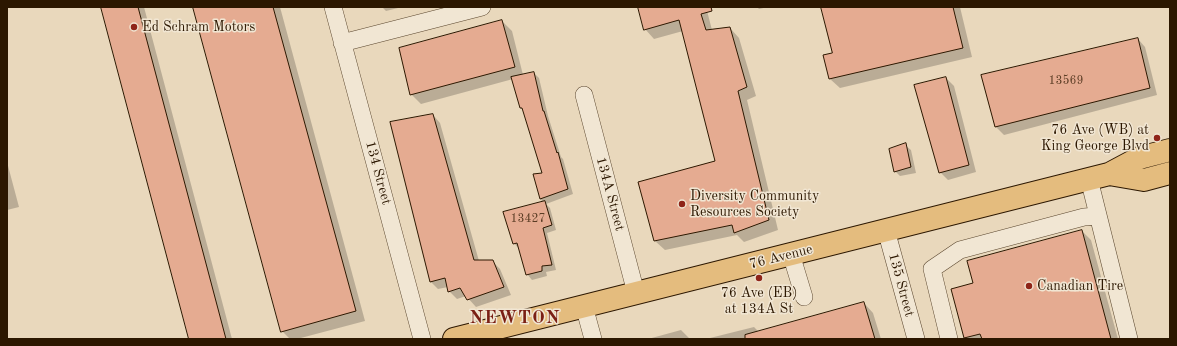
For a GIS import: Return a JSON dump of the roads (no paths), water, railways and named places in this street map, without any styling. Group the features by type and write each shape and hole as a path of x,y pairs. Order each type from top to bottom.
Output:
{"main road":[{"name":"76 Avenue","path":"454,339 1099,177 1139,158 1170,150"},
{"name":"76 Avenue","path":"1099,177 1144,180 1170,173"}],"street":[{"name":"134 Street","path":"333,7 422,339"},
{"path":"342,43 482,7"},
{"name":"134A Street","path":"584,95 636,293"},
{"path":"1099,177 1098,216 1129,339"},
{"path":"949,339 932,269 960,250 1084,217 1098,216"},
{"name":"135 Street","path":"886,230 916,339"},
{"path":"791,254 804,297"},
{"path":"584,306 593,339"}],"place":[{"name":"Ed Schram Motors","path":"134,27"},
{"name":"76 Ave (WB) at King George Blvd","path":"1157,138"},
{"name":"Diversity Community Resources Society","path":"682,204"},
{"name":"76 Ave (EB) at 134A St","path":"759,278"},
{"name":"Canadian Tire","path":"1029,286"}],"district":[{"name":"NEWTON","path":"515,318"}]}
